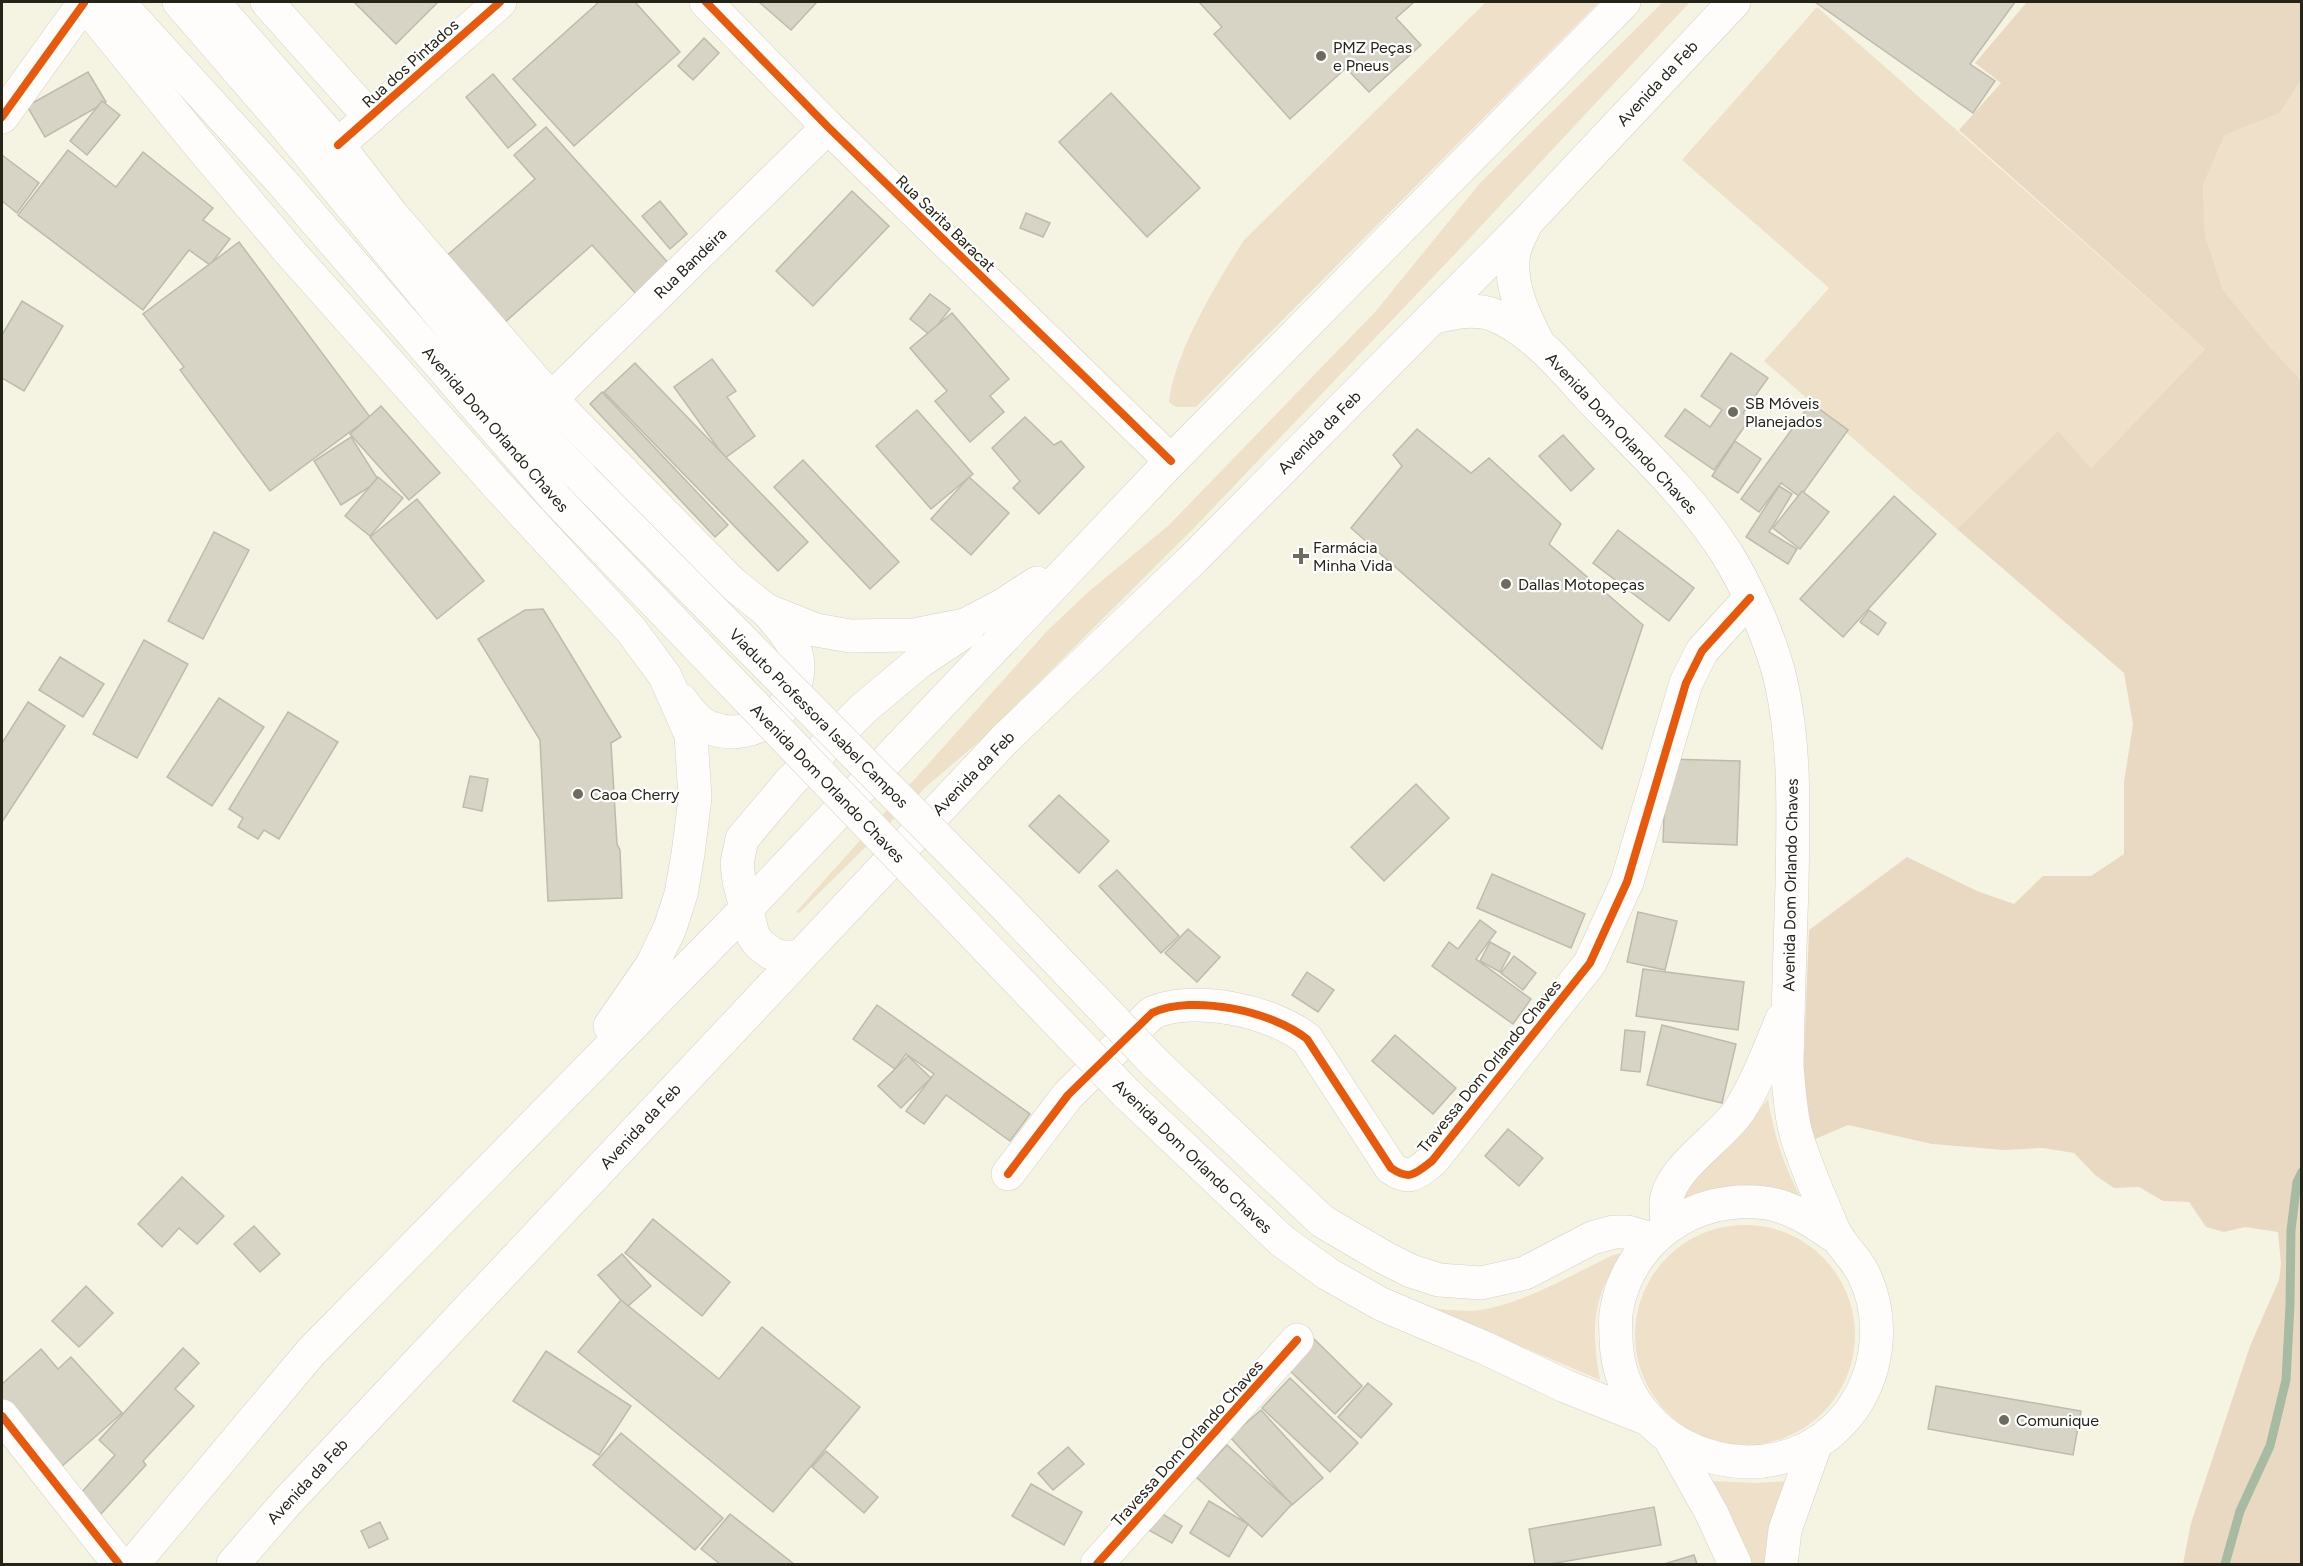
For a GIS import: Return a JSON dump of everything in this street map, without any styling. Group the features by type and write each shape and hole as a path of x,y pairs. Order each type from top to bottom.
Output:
{"main road":[{"path":"2,117 84,2 289,251 499,487 631,630 690,712 709,728 734,733 768,723 783,709 796,684 796,656 786,635 766,610 732,583 551,399 393,216 338,145 213,2"},
{"name":"Avenida Dom Orlando Chaves","path":"118,2 282,182 556,499 1126,1093 1282,1241 1328,1274 1381,1304 1485,1348 1660,1430 1695,1453 1736,1463 1778,1459 1816,1443 1846,1417 1867,1384 1877,1346 1875,1306 1861,1270 1837,1238 1795,1130 1789,1098 1787,1066 1793,823 1790,755 1781,681 1750,598 1727,555 1684,496 1539,345"},
{"name":"Avenida Dom Orlando Chaves","path":"179,2 281,120 531,425 583,479"},
{"path":"267,2 370,117"},
{"name":"Rua dos Pintados","path":"338,145 500,2"},
{"name":"Rua Sarita Baracat","path":"706,2 828,127 1171,461"},
{"path":"133,1564 311,1352 747,908 1074,560 1624,2"},
{"name":"Avenida da Feb","path":"233,1564 286,1503 797,957 1005,739 1193,559 1526,223 1734,2"},
{"name":"Rua Bandeira","path":"551,399 828,127"},
{"path":"1526,223 1515,251 1513,274 1518,301 1539,345"},
{"path":"1432,318 1461,311 1490,314 1514,327 1539,345"},
{"name":"Viaduto Professora Isabel Campos","path":"583,479 1008,909 1154,1062 1322,1221 1411,1271 1439,1280 1481,1283 1525,1273 1592,1238 1628,1232 1660,1233"},
{"path":"797,957 781,957 759,944 749,922 736,863 742,839 817,753 880,694 919,662 1074,560"},
{"name":"Travessa Dom Orlando Chaves","path":"1008,1174 1068,1095 1152,1013 1167,1006 1199,1005 1210,1005 1277,1020 1294,1029 1307,1039 1391,1168 1402,1175 1415,1174 1432,1161 1590,963 1627,882 1686,683 1702,651 1750,598"},
{"path":"766,610 816,630 850,636 871,636 914,635 965,625 1003,605"},
{"path":"560,1099 652,965 670,928 681,894 695,798 695,773 691,735 665,676"},
{"name":"Avenida Dom Orlando Chaves","path":"1660,1233 1671,1187 1679,1175 1737,1113 1750,1092 1788,1007"},
{"name":"Avenida Dom Orlando Chaves","path":"1735,1564 1711,1512 1660,1430 1632,1397 1617,1357 1616,1314 1629,1273 1660,1233 1688,1215 1726,1203 1766,1203 1804,1215 1837,1238"},
{"name":"Travessa Dom Orlando Chaves","path":"1097,1564 1297,1340"},
{"path":"2,1416 119,1564"},
{"name":"Avenida Dom Orlando Chaves","path":"1781,1564 1785,1530 1816,1443"}],"shaded area":[{"path":"1486,2 1599,2 1196,407 1176,407 1169,402 1179,362 1198,318 1244,240"},
{"path":"1663,2 1690,2 1455,254 1194,528 982,739 928,785 799,913 796,912 1047,631 1087,593 1169,525 1375,312 1480,183"},
{"path":"2027,2 2301,2 2301,80 2280,113 2225,135 2203,185 2205,235 2223,290 2269,346 2301,380 2301,1564 2183,1564 2191,1523 2250,1346 2279,1280 2281,1264 2278,1232 2245,1227 2224,1232 2206,1227 2189,1202 2163,1201 2139,1187 2114,1188 2095,1175 2074,1153 2043,1148 2005,1150 1932,1144 1848,1125 1813,1140 1803,1081 1809,930 1907,857 1977,891 2014,904 2043,876 2091,876 2124,854 2124,782 2133,724 2124,673 1957,529 2058,431 2091,468 2205,349 1959,130 2001,83 1975,63"},
{"path":"1817,7 2205,349 2091,468 2058,432 1957,529 1764,361 1829,288 1682,160"},
{"path":"2301,80 2301,380 2269,346 2223,290 2205,235 2203,185 2225,135 2280,113"},
{"path":"1768,1099 1781,1152 1804,1203 1674,1202 1684,1188 1745,1128"},
{"path":"1734,1225 1756,1225 1787,1233 1806,1243 1823,1257 1837,1274 1847,1293 1853,1313 1855,1335 1853,1357 1847,1377 1837,1396 1823,1413 1806,1427 1777,1441 1756,1445 1734,1445 1713,1441 1693,1432 1675,1420 1660,1405 1639,1367 1635,1346 1635,1324 1639,1303 1648,1283 1660,1265 1675,1250 1713,1229"},
{"path":"1626,1252 1606,1282 1596,1313 1595,1345 1600,1380 1431,1308 1468,1311 1498,1306 1549,1287 1613,1255"},
{"path":"1697,1480 1755,1483 1791,1481 1768,1564 1743,1564"}],"building":[{"path":"354,2 438,2 396,44"},
{"path":"599,2 635,2 680,52 574,146 513,79"},
{"path":"759,2 817,2 791,30"},
{"name":"PMZ Peças e Pneus","path":"1199,2 1414,2 1396,18 1421,45 1369,92 1346,68 1290,119 1214,34 1222,27"},
{"path":"1815,2 2015,2 1970,64 1995,81 1973,113"},
{"path":"704,38 719,53 693,80 678,66"},
{"path":"88,72 106,102 45,137 27,106"},
{"path":"493,74 536,125 508,148 466,97"},
{"path":"1111,93 1200,188 1147,237 1059,142"},
{"path":"102,101 120,115 87,155 70,141"},
{"path":"546,127 671,266 637,295 592,245 503,324 444,258 535,179 514,155"},
{"path":"68,150 116,187 143,152 213,208 203,220 230,239 210,265 189,250 143,310 18,215"},
{"path":"2,155 39,183 17,213 2,201"},
{"path":"852,191 889,226 813,306 776,271"},
{"path":"660,201 687,234 670,249 642,216"},
{"path":"1026,213 1050,223 1043,237 1020,228"},
{"path":"239,242 370,417 270,491 180,370 184,367 143,314"},
{"path":"930,294 950,309 930,335 910,319"},
{"path":"22,301 63,326 24,391 2,378 2,335"},
{"path":"952,313 1009,379 990,396 1004,412 970,442 935,401 947,391 910,348"},
{"name":"SB Móveis Planejados","path":"1731,353 1768,378 1743,413 1750,419 1714,470 1665,436 1685,409 1710,427 1722,410 1701,396"},
{"path":"712,359 736,391 727,397 755,436 725,458 674,387"},
{"path":"635,363 808,542 778,571 604,392"},
{"path":"602,392 728,525 715,537 590,404"},
{"path":"1811,403 1848,430 1800,497 1781,483 1759,512 1741,499"},
{"path":"381,406 440,473 409,500 350,434"},
{"path":"917,410 973,474 931,509 876,446"},
{"path":"1025,417 1054,445 1061,441 1084,467 1039,514 1013,488 1020,481 992,448"},
{"name":"Dallas Motopeças","path":"1417,429 1471,473 1489,458 1561,524 1549,544 1643,625 1602,749 1351,528 1402,466 1393,455"},
{"path":"1563,435 1594,469 1571,491 1539,456"},
{"path":"351,437 379,481 341,505 314,461"},
{"path":"1735,441 1761,459 1738,493 1712,476"},
{"path":"803,460 899,562 870,589 774,487"},
{"path":"378,477 403,498 370,536 345,516"},
{"path":"969,477 1009,513 971,555 931,519"},
{"path":"1779,486 1792,494 1769,532 1797,549 1788,564 1746,537"},
{"path":"1802,491 1829,512 1800,549 1773,528"},
{"path":"1894,496 1936,534 1843,637 1800,599"},
{"path":"417,499 484,581 437,619 370,537"},
{"path":"1618,530 1694,588 1669,621 1593,563"},
{"path":"214,532 249,550 203,639 168,621"},
{"name":"Caoa Cherry","path":"543,609 621,737 611,743 622,898 548,901 540,740 478,639 525,610"},
{"path":"1869,610 1886,623 1878,635 1860,622"},
{"path":"144,640 188,664 137,758 93,734"},
{"path":"60,657 104,684 83,717 39,690"},
{"path":"219,698 264,727 212,806 167,777"},
{"path":"28,702 65,726 2,822 2,743"},
{"path":"288,712 338,742 279,839 264,830 258,839 238,827 243,818 229,809"},
{"path":"1666,759 1740,761 1737,845 1663,842"},
{"path":"470,776 488,779 482,811 463,807"},
{"path":"1416,784 1449,818 1384,881 1351,847"},
{"path":"1059,795 1109,841 1079,873 1029,826"},
{"path":"1117,870 1179,936 1161,953 1099,886"},
{"path":"1492,874 1585,914 1571,948 1477,908"},
{"path":"1638,912 1677,921 1665,970 1627,962"},
{"path":"1480,920 1496,932 1476,959 1531,999 1513,1024 1432,966 1449,942 1458,949"},
{"path":"1188,929 1220,957 1197,982 1165,953"},
{"path":"1490,942 1510,953 1500,972 1480,961"},
{"path":"1514,956 1536,973 1523,990 1501,973"},
{"path":"1643,969 1744,982 1738,1030 1636,1016"},
{"path":"1307,972 1334,990 1318,1012 1292,995"},
{"path":"877,1005 1030,1114 1010,1141 946,1095 924,1124 906,1111 934,1074 906,1054 895,1069 853,1039"},
{"path":"1662,1025 1736,1044 1722,1103 1647,1085"},
{"path":"1625,1030 1645,1032 1640,1072 1621,1070"},
{"path":"1395,1035 1456,1088 1433,1114 1372,1061"},
{"path":"908,1056 931,1078 901,1108 878,1086"},
{"path":"1508,1129 1543,1158 1519,1186 1485,1156"},
{"path":"182,1177 224,1216 197,1244 179,1228 162,1247 138,1224"},
{"path":"653,1219 730,1282 702,1316 625,1253"},
{"path":"254,1226 280,1254 260,1272 234,1244"},
{"path":"622,1254 651,1286 627,1307 598,1275"},
{"path":"86,1286 113,1313 79,1347 52,1321"},
{"path":"621,1300 719,1379 762,1327 860,1407 773,1512 578,1352"},
{"path":"1313,1338 1362,1386 1335,1414 1285,1366"},
{"path":"183,1348 199,1363 175,1389 194,1406 143,1461 146,1465 101,1514 80,1494 115,1455 99,1440"},
{"path":"41,1349 58,1369 71,1357 122,1413 60,1468 2,1403 2,1384"},
{"path":"546,1351 631,1406 599,1455 513,1401"},
{"path":"1290,1378 1358,1443 1330,1472 1262,1408"},
{"path":"1368,1383 1392,1404 1361,1438 1338,1417"},
{"name":"Comunique","path":"1936,1386 2081,1411 2073,1455 1928,1429"},
{"path":"1261,1410 1323,1478 1292,1505 1230,1437"},
{"path":"621,1433 723,1518 695,1550 593,1465"},
{"path":"1227,1445 1292,1504 1262,1537 1196,1477"},
{"path":"1068,1447 1084,1464 1053,1490 1038,1473"},
{"path":"826,1451 878,1497 864,1513 812,1467"},
{"path":"1031,1484 1082,1512 1064,1545 1012,1516"},
{"path":"1209,1501 1248,1524 1229,1557 1190,1533"},
{"path":"1654,1507 1661,1545 1550,1564 1535,1564 1529,1529"},
{"path":"1156,1510 1182,1526 1172,1543 1145,1528"},
{"path":"730,1514 794,1564 720,1564 701,1549"},
{"path":"380,1522 388,1539 369,1548 361,1531"},
{"path":"1694,1555 1697,1564 1664,1564"}],"waterway":[{"path":"2225,1564 2240,1511 2270,1446 2286,1380 2291,1230 2297,1182 2302,1172"}],"cycle path":[{"path":"338,145 500,2"},
{"path":"706,2 828,127 1171,461"},
{"path":"2,117 84,3"},
{"path":"1008,1174 1068,1095 1152,1013 1189,1005 1210,1005 1253,1013 1274,1020 1307,1039 1391,1168 1408,1175 1426,1166 1590,963 1627,882 1686,683 1702,651 1750,598"},
{"path":"1097,1564 1297,1340"},
{"path":"2,1416 119,1564"}],"place":[{"name":"PMZ Peças e Pneus","path":"1321,56"},
{"name":"SB Móveis Planejados","path":"1733,412"},
{"name":"Farmácia Minha Vida","path":"1301,556"},
{"name":"Dallas Motopeças","path":"1506,584"},
{"name":"Caoa Cherry","path":"578,794"},
{"name":"Comunique","path":"2004,1420"}]}
